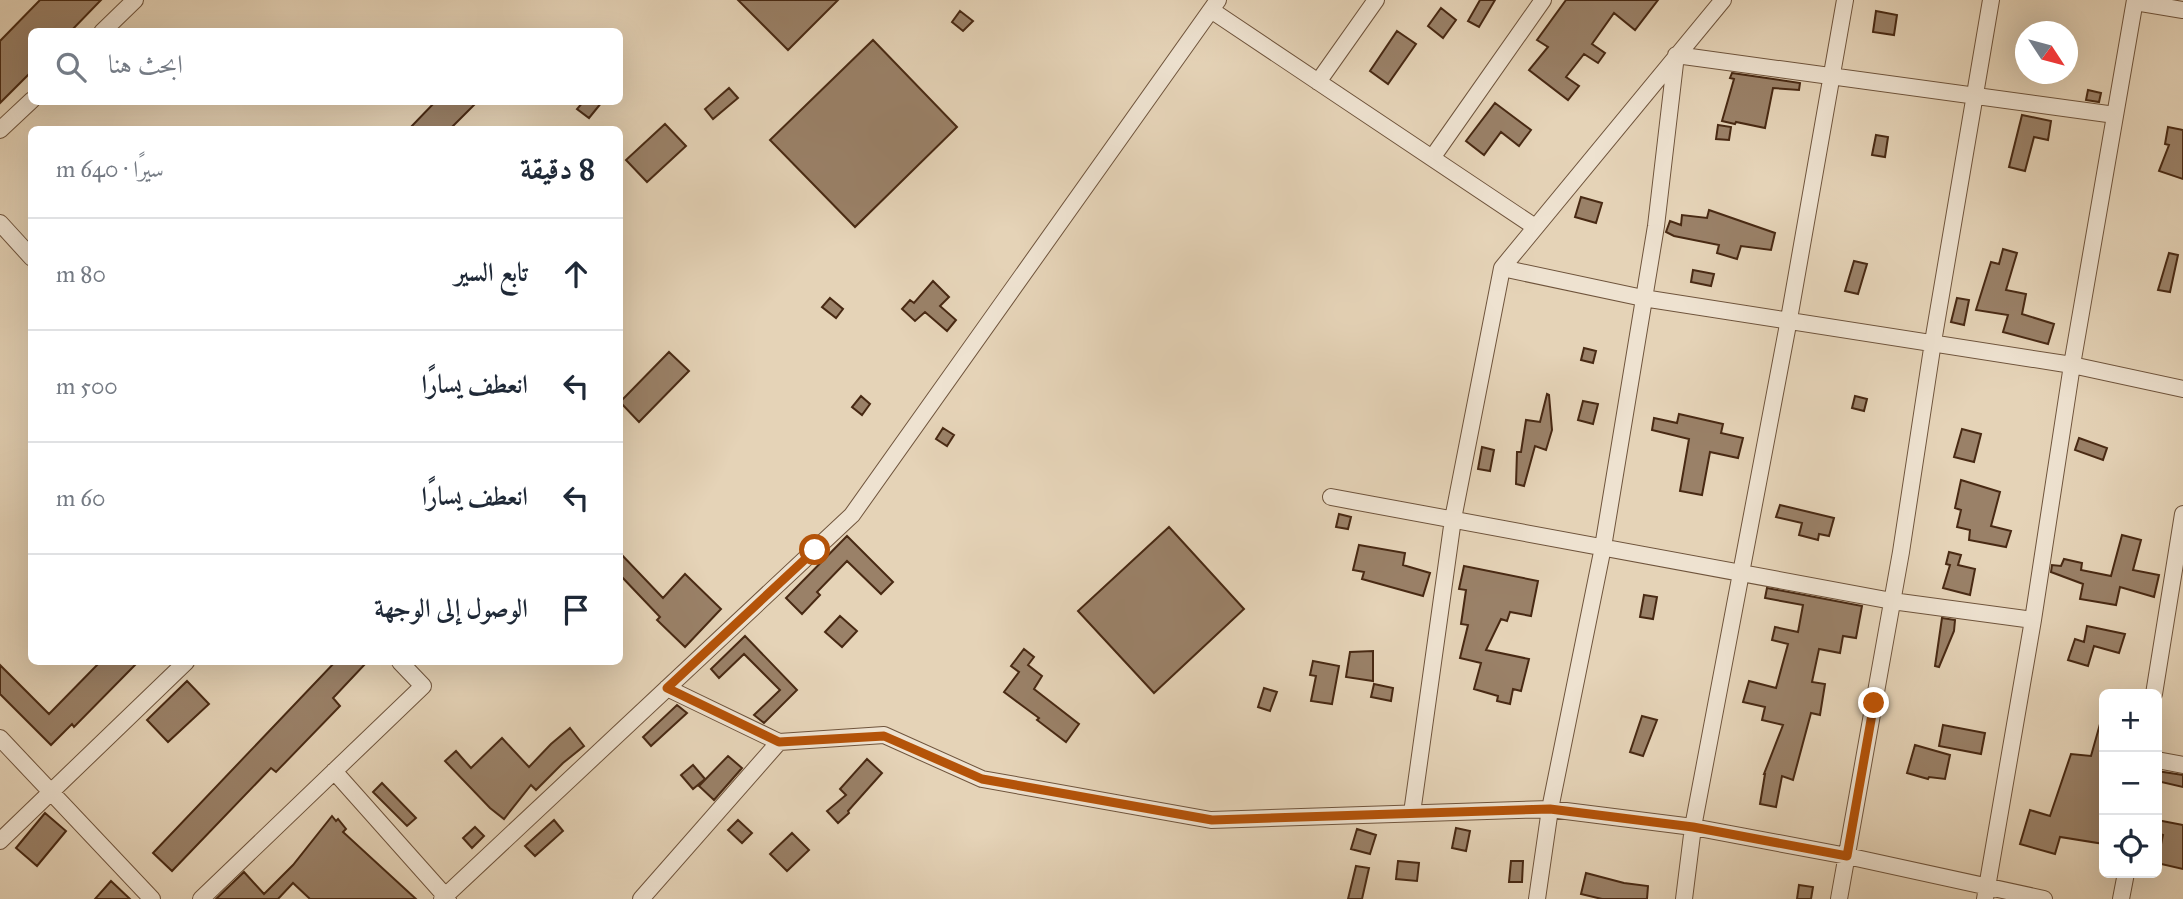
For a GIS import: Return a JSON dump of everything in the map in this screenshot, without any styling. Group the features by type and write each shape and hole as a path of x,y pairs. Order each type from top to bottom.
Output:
{"street":[{"path":"106,28 135,0"},
{"path":"1318,82 1377,0"},
{"path":"1432,158 1543,0"},
{"path":"1412,813 1453,519 1502,268 1722,0"},
{"path":"1684,899 1693,827 1789,319 1844,0"},
{"path":"1839,899 1892,601 1991,0"},
{"path":"1986,892 2034,620 2072,365 2135,1 2183,10"},
{"path":"334,771 446,898 852,515 1214,5 1318,82 1535,228"},
{"path":"1676,55 2115,115"},
{"path":"1537,899 1550,809 1603,547 1656,226 1676,55"},
{"path":"0,130 28,104"},
{"path":"0,223 28,254"},
{"path":"1502,268 1643,298 2072,365 2183,389"},
{"path":"1331,497 1892,601 2034,620"},
{"path":"2155,689 2183,514"},
{"path":"0,841 183,665"},
{"path":"201,899 423,686 403,665"},
{"path":"667,688 779,742 884,736 982,779 1212,820 1550,809 1693,827 1847,856 1986,892 2045,899"},
{"path":"0,738 152,899"},
{"path":"641,899 779,742"},
{"path":"2162,761 2183,765"},
{"path":"2121,899 2125,878"}],"building":[{"path":"40,0 101,0 74,28 28,28 28,75 0,103 0,41"},
{"path":"738,0 838,0 788,50"},
{"path":"1480,0 1495,0 1479,27 1468,21"},
{"path":"1566,0 1658,0 1635,30 1614,13 1592,44 1605,53 1598,63 1584,54 1566,77 1579,86 1568,100 1529,70 1548,47 1537,40"},
{"path":"1441,8 1456,20 1443,38 1428,26"},
{"path":"960,11 973,21 963,31 952,22"},
{"path":"1876,11 1897,15 1894,35 1873,32"},
{"path":"1397,31 1416,44 1388,84 1370,71"},
{"path":"873,40 957,127 855,227 770,140"},
{"path":"1732,73 1800,83 1799,90 1773,88 1765,128 1722,121 1734,79 1730,78"},
{"path":"729,88 738,98 713,119 705,109"},
{"path":"2088,90 2101,93 2099,102 2086,100"},
{"path":"1495,103 1531,130 1519,146 1501,132 1484,155 1466,141"},
{"path":"432,105 474,105 453,126 412,126"},
{"path":"580,105 600,105 589,118 577,109"},
{"path":"2022,115 2051,121 2048,140 2034,137 2025,171 2009,167"},
{"path":"665,124 686,146 647,182 626,160"},
{"path":"1718,125 1731,127 1729,140 1716,139"},
{"path":"2168,127 2183,130 2183,179 2159,171 2169,145 2165,144"},
{"path":"1876,135 1888,137 1885,157 1872,155"},
{"path":"1581,197 1602,203 1596,223 1575,217"},
{"path":"1709,210 1775,233 1771,250 1741,246 1737,259 1717,253 1719,245 1666,232 1670,221 1681,225 1682,215 1707,218"},
{"path":"2003,249 2017,253 2006,290 2026,294 2022,314 2054,324 2048,344 2003,332 2008,315 1976,310 1991,262 1999,264"},
{"path":"2169,253 2178,255 2170,292 2158,290"},
{"path":"1854,261 1867,264 1858,294 1845,291"},
{"path":"1693,270 1714,274 1711,286 1691,282"},
{"path":"933,281 949,297 940,306 956,320 947,331 925,312 915,321 902,309 910,300 914,303"},
{"path":"830,298 843,309 836,318 822,307"},
{"path":"1957,298 1969,300 1964,325 1951,322"},
{"path":"1584,348 1596,351 1593,363 1581,360"},
{"path":"669,352 689,371 639,422 623,405 623,399"},
{"path":"1547,394 1552,430 1546,450 1535,446 1524,486 1516,484 1517,452 1521,452 1526,420 1540,422"},
{"path":"861,396 870,404 862,415 852,407"},
{"path":"1855,396 1867,399 1864,411 1852,408"},
{"path":"1583,401 1598,404 1593,424 1578,420"},
{"path":"1679,414 1723,424 1721,433 1743,438 1738,458 1710,452 1702,495 1680,491 1689,439 1652,430 1654,418 1677,423"},
{"path":"943,428 954,435 947,446 936,439"},
{"path":"1962,429 1981,434 1974,462 1954,457"},
{"path":"2079,438 2107,448 2103,460 2075,450"},
{"path":"1482,447 1494,450 1490,471 1478,469"},
{"path":"1961,480 2000,492 1991,526 2011,531 2006,547 1969,540 1970,530 1957,527 1961,510 1955,508"},
{"path":"1780,505 1834,518 1829,536 1819,534 1818,540 1799,535 1802,523 1776,517"},
{"path":"1339,514 1351,517 1348,529 1336,527"},
{"path":"1169,527 1244,609 1154,693 1078,611"},
{"path":"2122,535 2141,540 2133,570 2159,575 2154,597 2120,587 2116,605 2080,599 2083,584 2051,572 2052,565 2061,566 2064,559 2082,563 2081,570 2111,576"},
{"path":"847,536 893,582 881,594 847,561 817,592 820,595 802,614 786,598"},
{"path":"1359,545 1405,553 1403,565 1430,573 1423,596 1362,579 1364,572 1353,570"},
{"path":"1949,552 1961,555 1958,565 1975,569 1970,595 1943,588 1950,565 1946,564"},
{"path":"623,556 663,598 685,574 721,609 685,647 657,620 660,617 623,578"},
{"path":"1464,566 1538,581 1531,616 1510,612 1507,621 1501,619 1486,650 1529,659 1521,691 1513,689 1510,704 1497,701 1498,696 1474,689 1481,663 1460,658 1468,625 1461,624 1466,590 1459,589"},
{"path":"1767,588 1862,606 1856,638 1843,636 1840,653 1819,649 1812,682 1825,684 1820,715 1811,713 1793,780 1782,776 1776,807 1760,804 1764,774 1783,725 1762,720 1765,707 1743,702 1749,681 1776,688 1788,644 1772,640 1775,627 1798,632 1803,605 1765,598"},
{"path":"1644,595 1657,597 1653,619 1640,617"},
{"path":"840,616 857,631 842,647 825,632"},
{"path":"1942,618 1955,620 1954,631 1939,667 1935,666"},
{"path":"2087,626 2125,634 2119,653 2094,646 2088,666 2068,660 2075,639 2084,642"},
{"path":"745,636 797,690 764,723 754,715 780,690 744,654 719,678 711,669"},
{"path":"1024,649 1034,657 1028,665 1042,676 1034,689 1079,724 1066,742 1004,692 1019,672 1011,666"},
{"path":"1373,651 1373,681 1346,677 1350,652"},
{"path":"1313,661 1339,666 1332,704 1311,701 1316,676 1310,675"},
{"path":"0,665 49,714 97,665 135,665 74,727 72,724 51,745 0,694"},
{"path":"332,665 364,665 333,698 340,706 276,772 271,768 172,871 153,853"},
{"path":"187,681 209,704 168,742 147,720"},
{"path":"1374,684 1393,688 1391,701 1371,697"},
{"path":"1264,688 1277,692 1270,711 1258,707"},
{"path":"677,705 687,713 651,746 643,737"},
{"path":"1642,716 1657,720 1643,756 1630,752"},
{"path":"1943,725 1985,733 1981,754 1939,746"},
{"path":"570,728 584,746 536,790 531,785 504,819 445,761 456,751 471,768 502,738 529,767"},
{"path":"2099,728 2099,843 2060,837 2055,854 2020,844 2030,810 2050,816 2071,754 2091,756"},
{"path":"1915,745 1950,755 1945,779 1928,779 1907,773"},
{"path":"728,756 742,768 714,800 699,786"},
{"path":"867,759 882,773 838,823 827,811 846,795 840,789"},
{"path":"693,765 705,779 693,789 681,775"},
{"path":"2162,772 2183,775 2183,787 2162,782"},
{"path":"382,783 416,818 407,826 373,792"},
{"path":"45,813 66,831 37,866 16,848"},
{"path":"332,816 346,829 343,832 416,899 310,899 293,883 278,899 216,899 244,872 264,894 293,865"},
{"path":"554,820 563,831 535,856 525,846"},
{"path":"738,820 752,833 742,843 728,830"},
{"path":"2162,821 2183,825 2183,869 2162,864"},
{"path":"475,827 484,836 472,848 463,838"},
{"path":"1456,828 1470,831 1466,851 1452,848"},
{"path":"1357,829 1376,835 1370,854 1351,849"},
{"path":"792,833 809,850 787,871 770,854"},
{"path":"1398,861 1419,863 1417,881 1396,879"},
{"path":"1511,861 1523,861 1522,882 1509,882"},
{"path":"1356,866 1369,868 1362,899 1348,899"},
{"path":"1586,873 1648,886 1647,899 1602,899 1581,894"},
{"path":"111,881 130,899 95,899"},
{"path":"1799,885 1813,887 1811,899 1797,899"}],"route":[{"path":"815,550 667,688 779,742 884,736 982,779 1212,820 1550,809 1693,827 1847,856 1874,703"}]}
